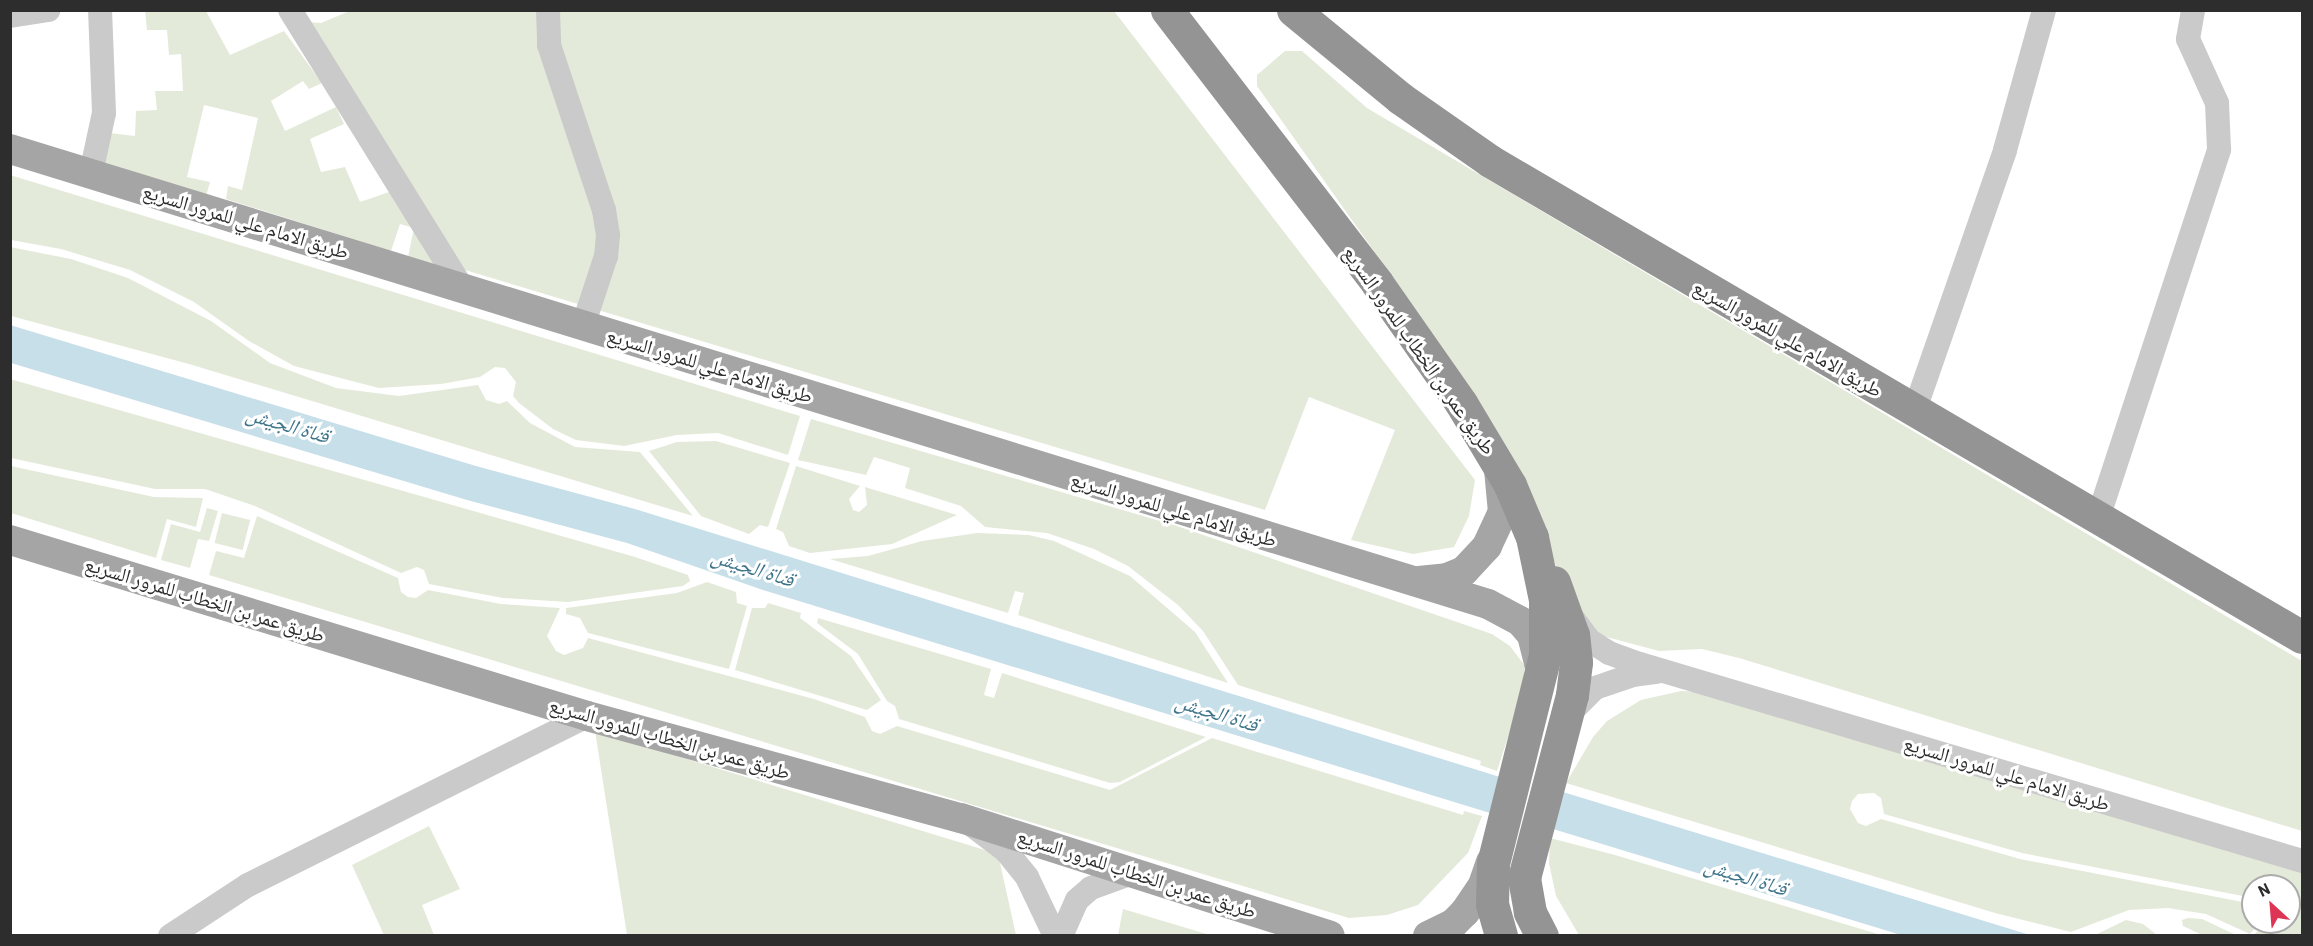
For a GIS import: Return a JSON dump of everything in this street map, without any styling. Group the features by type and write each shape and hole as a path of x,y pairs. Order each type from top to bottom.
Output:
{"highway":[{"name":"طريق الامام علي للمرور السريع","path":"1293,10 1400,98 1490,161 1914,412 2302,636"},
{"name":"طريق عمر بن الخطاب للمرور السريع","path":"1176,17 1377,283 1495,458 1522,511 1541,566 1546,643 1539,685 1516,769 1490,884 1501,936"},
{"path":"1522,511 1561,599 1575,651 1575,678 1566,720 1533,836 1524,878 1525,895 1542,936"}],"main road":[{"name":"طريق الامام علي للمرور السريع","path":"10,149 1410,582 1488,604 1520,621 1538,648 1539,685"},
{"name":"طريق الامام علي للمرور السريع","path":"1410,582 1432,581 1464,571 1487,546 1503,512 1503,479 1495,458"},
{"name":"طريق عمر بن الخطاب للمرور السريع","path":"10,540 587,716 961,818 1330,936"},
{"name":"طريق عمر بن الخطاب للمرور السريع","path":"1428,936 1453,924 1475,900 1500,835"}],"street":[{"path":"10,16 49,10"},
{"path":"91,173 104,113 100,10"},
{"path":"290,10 462,287"},
{"path":"548,10 549,45 604,210 608,236 606,256 584,326"},
{"path":"1914,412 2005,150 2044,10"},
{"path":"2098,518 2219,149 2217,103 2188,39 2193,10"},
{"name":"طريق الامام علي للمرور السريع","path":"1561,599 1590,641 1609,653 2302,861"},
{"path":"1566,720 1582,698 1595,688 1632,675 1671,673"},
{"path":"170,936 248,885 587,716"},
{"path":"961,818 1006,851 1027,877 1055,936"},
{"path":"1061,936 1077,900 1110,878 1135,872"}],"green space":[{"path":"352,10 1114,11 1475,480 1469,516 1454,547 1413,554 1351,540 1395,430 1309,397 1265,510 455,267 308,22 321,23"},
{"path":"145,11 206,11 230,55 284,31 322,83 309,89 303,81 271,101 285,131 336,107 344,124 310,139 321,172 345,167 360,202 395,190 446,267 408,257 414,228 400,224 391,251 226,199 228,186 242,190 258,118 204,105 187,177 210,182 206,196 104,162 110,133 135,136 136,111 157,110 155,91 183,91 181,54 169,55 167,30 147,30"},
{"path":"1285,51 1302,51 1367,108 2302,661 2302,831 1739,658 1702,649 1659,651 1588,632 1565,591 1536,512 1388,271 1257,86 1257,75"},
{"path":"10,175 800,416 788,455 718,433 677,435 624,446 576,440 553,429 519,403 513,396 516,382 505,368 495,367 480,377 441,384 379,388 294,366 249,341 194,302 130,270 61,249 11,240"},
{"path":"10,247 71,259 128,278 211,321 270,363 336,388 399,396 478,385 486,400 499,404 507,401 530,423 575,447 640,452 693,516 189,364 11,316"},
{"path":"10,379 635,557 688,575 690,581 683,586 568,602 503,598 429,584 424,570 417,567 401,573 255,506 205,489 155,489 11,458"},
{"path":"811,419 1174,525 1492,634 1510,646 1525,666 1522,693 1497,771 1480,765 1481,761 1238,685 1203,631 1178,605 1128,566 1094,549 1047,533 985,527 961,506 905,488 910,468 874,457 866,475 798,460"},
{"path":"716,441 790,463 768,527 760,525 749,534 701,516 649,451 677,442"},
{"path":"11,466 154,497 203,498 196,527 167,519 156,558 11,513"},
{"path":"796,466 860,486 849,499 853,510 859,512 867,505 865,487 957,515 892,544 810,553 789,546 783,532 776,529"},
{"path":"207,508 218,511 209,541 198,539 190,568 161,560 171,524 200,532"},
{"path":"222,513 250,520 243,550 215,543"},
{"path":"257,516 398,578 401,592 408,597 416,598 428,590 501,604 560,608 547,636 556,651 564,655 583,648 588,638 814,699 865,717 872,731 880,734 897,726 1110,790 1212,738 1463,815 1464,811 1482,816 1468,853 1418,905 1387,915 1349,918 209,575 216,551 244,558"},
{"path":"977,533 1029,535 1054,541 1130,576 1195,632 1228,683 1018,615 1024,593 1015,591 1008,613 830,559 868,556 922,541"},
{"path":"707,582 736,592 737,603 747,606 729,669 588,633 580,618 566,614 566,608 677,593"},
{"path":"768,603 801,613 800,618 851,656 881,700 867,710 735,670 752,608 765,608"},
{"path":"818,618 991,669 984,695 994,698 1002,673 1206,737 1120,782 1110,783 899,719 895,706 887,701 858,654 817,623"},
{"path":"1681,691 1704,692 2302,870 2302,935 2254,935 2301,934 2301,874 2241,874 2241,896 2022,853 1884,814 1881,798 1874,793 1858,794 1852,801 1850,809 1858,823 1866,826 1881,819 2020,859 2241,902 2241,930 2206,914 2168,908 2129,910 2071,932 1995,913 1566,783 1593,737 1607,721 1641,700"},
{"path":"595,731 998,854 1016,935 627,935"},
{"path":"429,826 460,889 422,905 434,935 384,935 352,865"},
{"path":"1550,838 1615,855 1881,935 1579,935 1556,896 1549,863"},
{"path":"1123,909 1210,935 1118,935"},
{"path":"2202,919 2236,935 2202,935 2183,926 2182,920"},
{"path":"2126,920 2143,924 2157,935 2095,935"}],"water":[{"name":"قناة الجيش","path":"10,325 476,466 635,509 1500,777 1490,813 763,590 627,543 467,500 11,363"},
{"name":"قناة الجيش","path":"1563,792 2030,935 1901,935 1553,829"}]}
